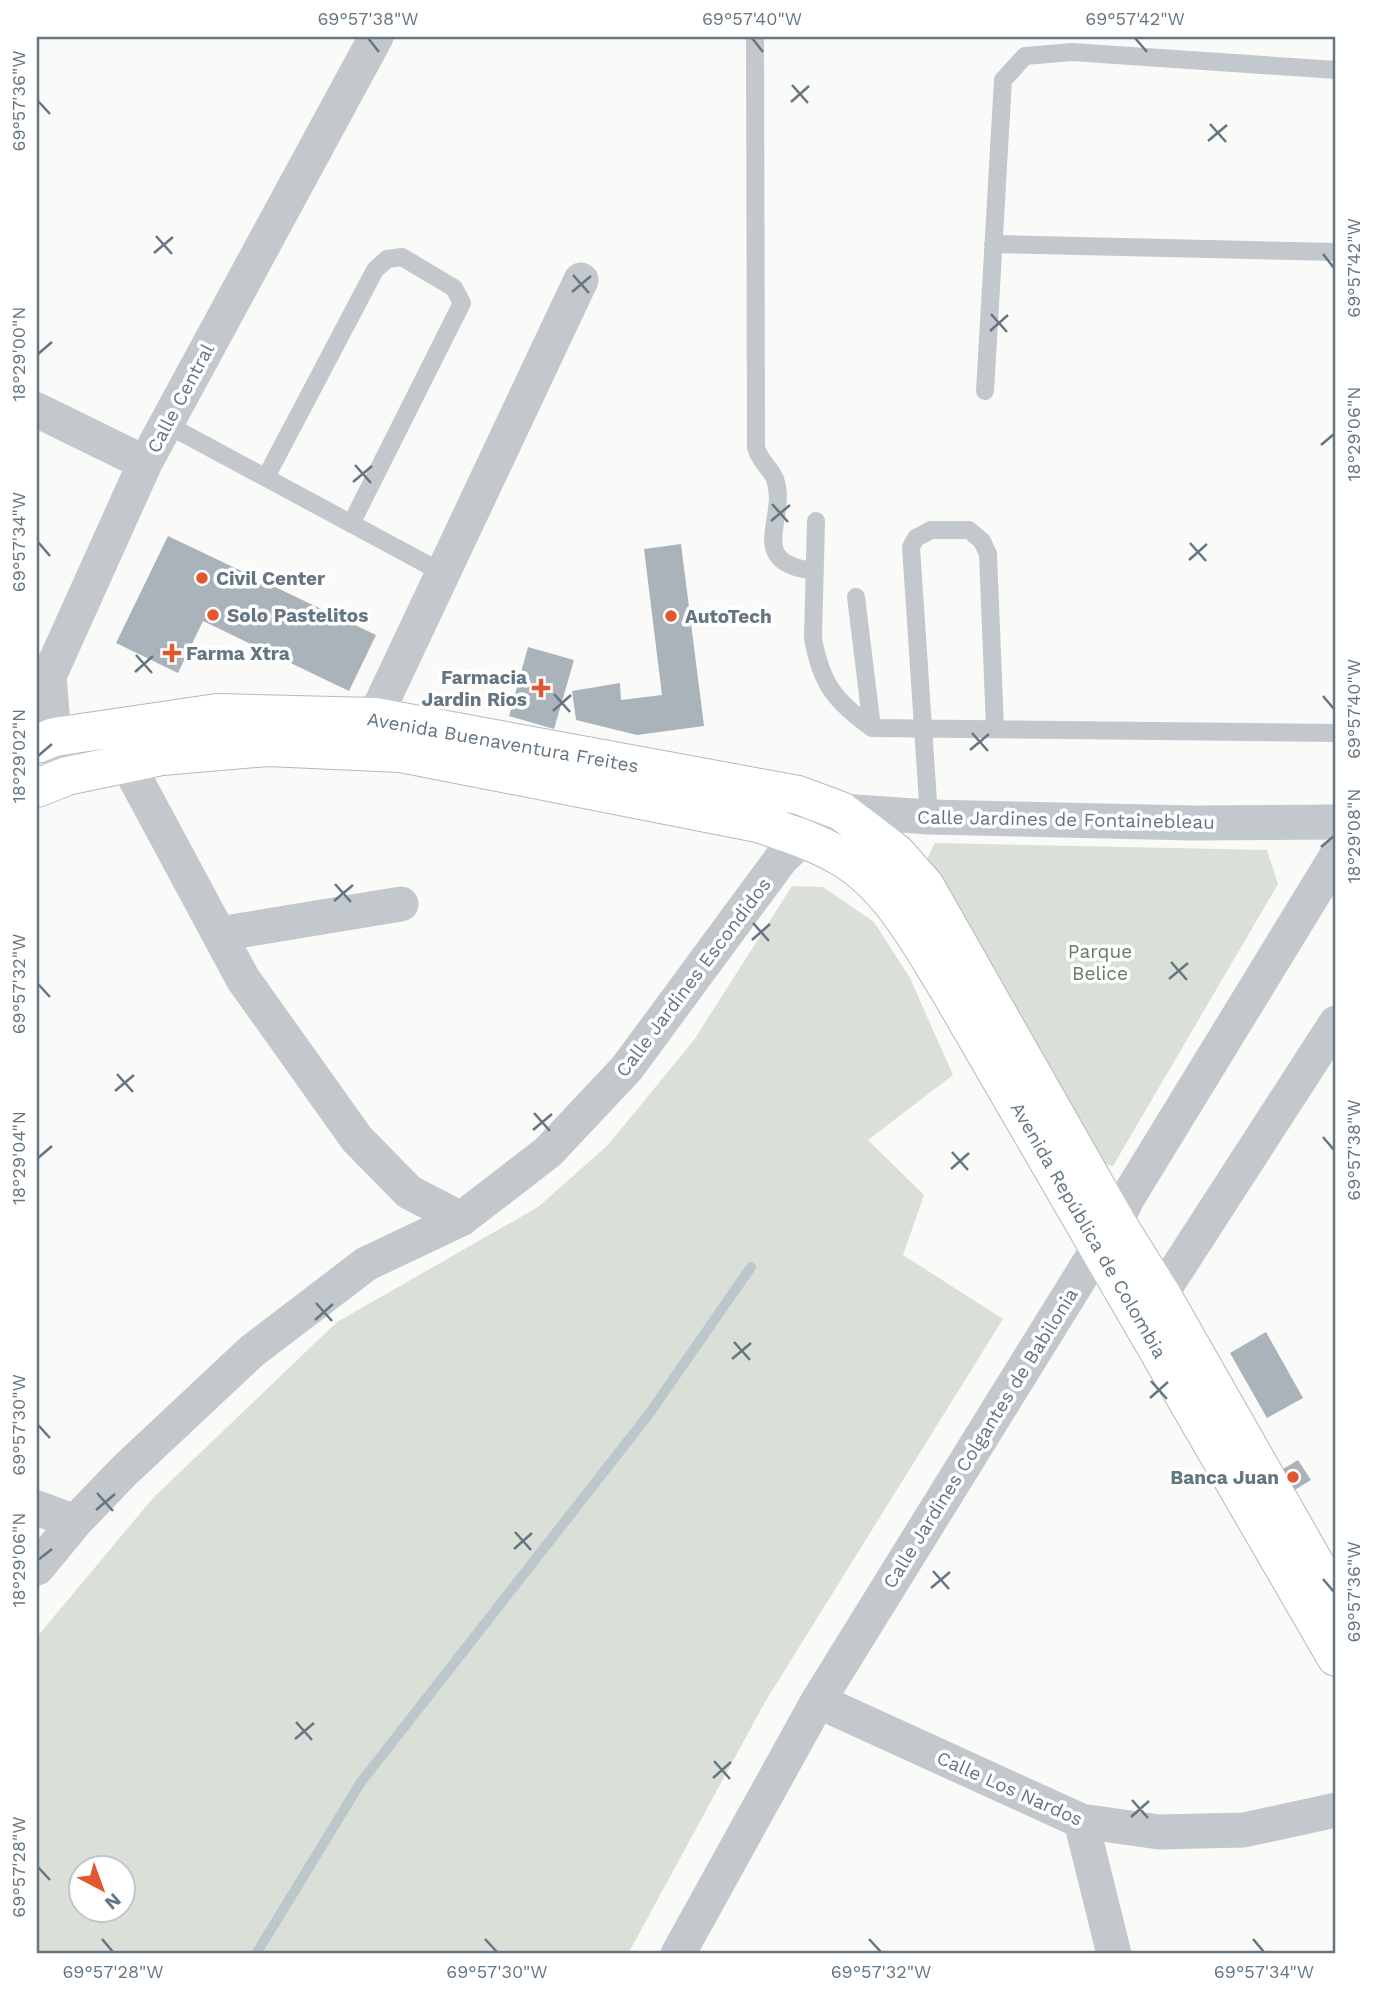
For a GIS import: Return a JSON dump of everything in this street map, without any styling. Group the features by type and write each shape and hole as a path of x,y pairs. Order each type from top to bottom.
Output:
{"main road":[{"name":"Avenida Buenaventura Freites","path":"46,740 216,713 374,717 798,795 841,811"},
{"name":"Avenida Buenaventura Freites","path":"52,782 162,756 268,747 401,753 758,823 803,838"},
{"name":"Avenida República de Colombia","path":"841,811 896,853 925,886 1107,1234"},
{"name":"Avenida República de Colombia","path":"803,838 845,859 877,887 911,929 1107,1234 1336,1601"},
{"name":"Avenida República de Colombia","path":"1152,1308 1336,1657"}],"street":[{"name":"Calle Central","path":"52,782 46,740 49,676 145,463 376,37"},
{"path":"374,717 581,280"},
{"path":"37,410 145,463"},
{"path":"127,763 243,979 357,1139 409,1192 461,1219"},
{"path":"803,838 841,811"},
{"name":"Calle Jardines de Fontainebleau","path":"841,811 929,817 1193,823 1336,822"},
{"name":"Calle Jardines Escondidos","path":"37,1568 75,1522 124,1471 252,1351 366,1264 461,1219 548,1152 627,1068 774,869 803,838"},
{"name":"Calle Jardines Colgantes de Babilonia","path":"678,1954 818,1701 1336,857"},
{"path":"219,934 401,904"},
{"path":"1152,1308 1336,1023"},
{"path":"37,1508 75,1522"},
{"name":"Calle Los Nardos","path":"818,1701 1081,1821 1159,1832 1244,1830 1336,1810"},
{"path":"1081,1821 1114,1954"}],"lane":[{"path":"755,37 755,447 757,456 775,479 777,492 773,544 777,554 786,564 796,569 815,571"},
{"path":"985,391 1003,80 1025,56 1072,52 1336,70"},
{"path":"993,244 1336,252"},
{"path":"266,477 375,270 387,259 402,257 454,288 462,303 351,524"},
{"path":"166,424 443,573"},
{"path":"816,520 813,638 816,657 831,694 872,728 1336,733"},
{"path":"929,817 911,547 916,538 931,530 969,530 982,541 988,554 995,729"},
{"path":"856,597 872,728"}],"green space":[{"name":"Parque Belice","path":"935,843 1267,850 1278,884 1113,1166 1079,1158 920,873"},
{"path":"792,886 823,887 874,922 910,978 953,1075 868,1140 924,1195 903,1255 1003,1319 765,1702 628,1954 37,1954 37,1637 153,1498 337,1322 538,1207 608,1145 694,1040"}],"building":[{"name":"Civil Center","path":"168,536 376,635 349,691 203,621 178,673 116,643"},
{"name":"AutoTech","path":"681,544 704,726 637,735 576,720 572,691 620,683 621,700 662,695 644,549"},
{"name":"Farmacia Jardin Rios","path":"528,647 574,660 554,729 509,716"},
{"path":"1266,1332 1303,1398 1267,1418 1230,1353"},
{"name":"Banca Juan","path":"1298,1460 1311,1480 1288,1494 1275,1474"}],"waterway":[{"path":"256,1954 361,1782 649,1414 751,1267"}],"place":[{"name":"Civil Center","path":"202,578"},
{"name":"Solo Pastelitos","path":"213,615"},
{"name":"AutoTech","path":"671,616"},
{"name":"Farma Xtra","path":"172,653"},
{"name":"Farmacia Jardin Rios","path":"541,688"},
{"name":"Banca Juan","path":"1293,1477"}]}
